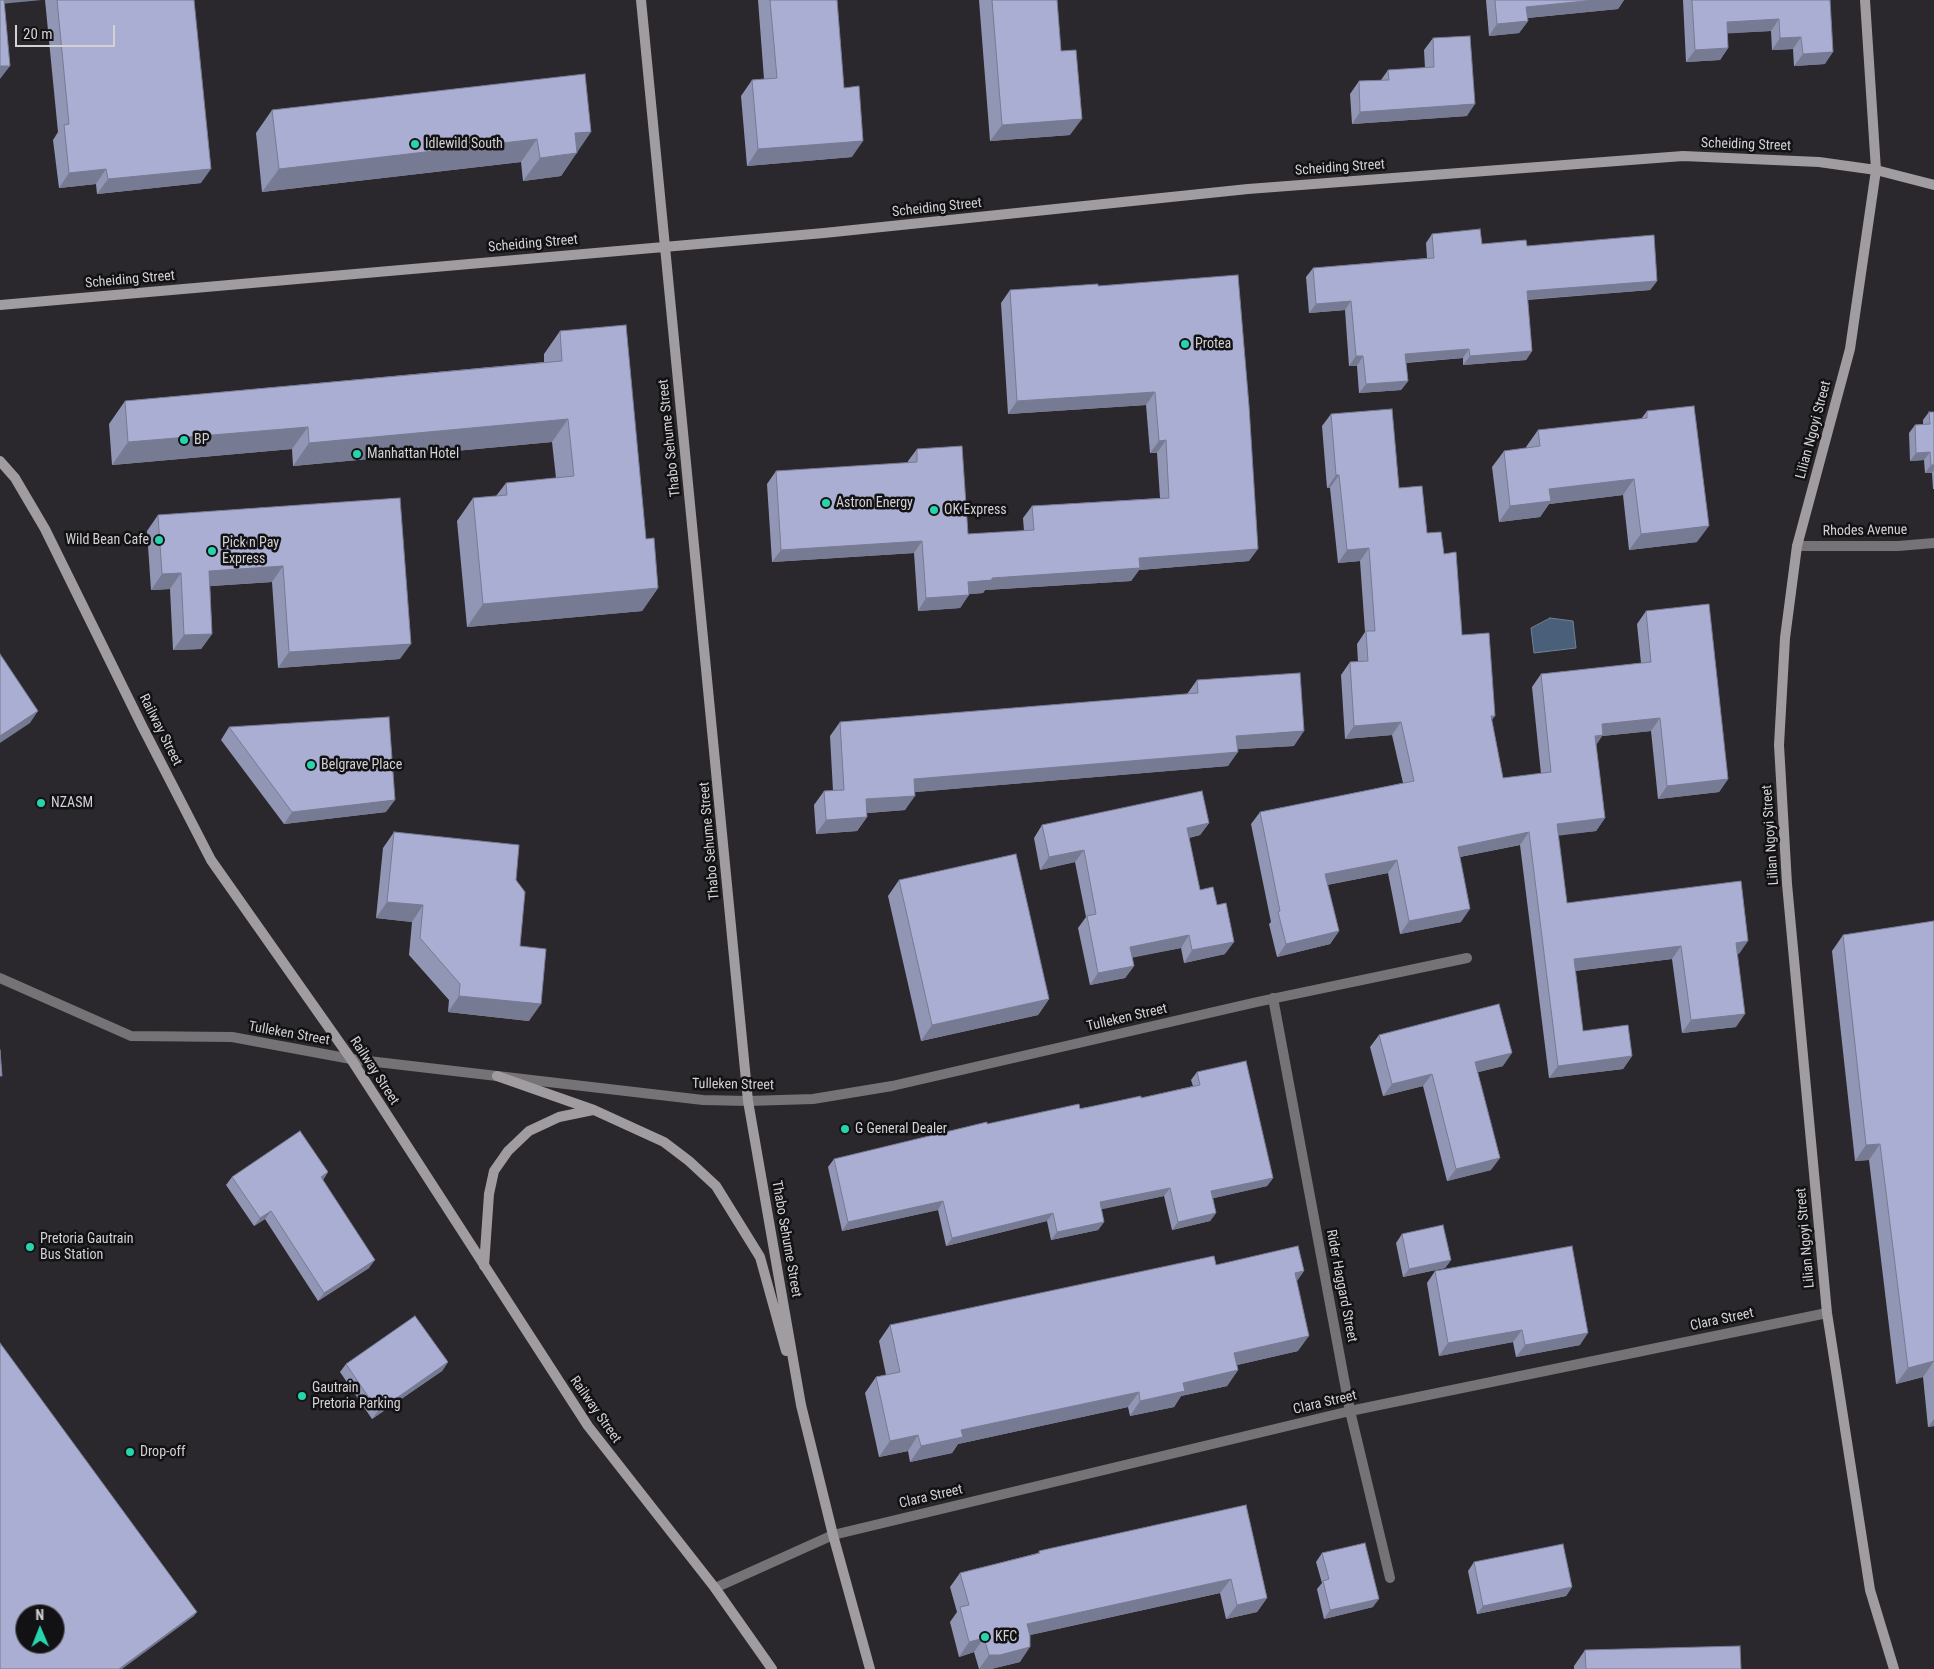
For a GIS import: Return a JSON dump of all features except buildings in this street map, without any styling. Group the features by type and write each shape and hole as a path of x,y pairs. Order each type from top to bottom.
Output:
{"main road":[{"name":"Thabo Sehume Street","path":"641,0 748,1101 801,1405 833,1535 870,1669"},
{"name":"Lilian Ngoyi Street","path":"1865,0 1876,170 1850,349 1797,546 1785,638 1779,745 1788,884 1827,1313 1870,1590 1894,1669"},
{"name":"Scheiding Street","path":"0,305 824,233 1248,189 1683,156 1819,162 1876,170 1934,185"},
{"name":"Railway Street","path":"0,461 15,478 45,530 211,860 350,1059 588,1426 715,1588 772,1669"},
{"path":"497,1076 594,1110 664,1142 689,1161 716,1186 760,1257 801,1405"},
{"path":"484,1266 489,1194 494,1171 508,1151 530,1131 560,1117 594,1110"}],"street":[{"name":"Rhodes Avenue","path":"1797,546 1898,546 1934,543"},
{"name":"Tulleken Street","path":"0,978 131,1036 232,1037 350,1059 703,1100 748,1101 813,1099 892,1086 1273,998 1467,958"},
{"name":"Rider Haggard Street","path":"1273,998 1350,1411 1390,1578"},
{"name":"Clara Street","path":"715,1588 833,1535 1350,1411 1827,1313"}],"water":[{"path":"1550,618 1573,621 1576,648 1534,653 1531,628"}],"place":[{"name":"Idlewild South","path":"415,144"},
{"name":"Protea","path":"1185,344"},
{"name":"BP","path":"184,440"},
{"name":"Manhattan Hotel","path":"357,454"},
{"name":"Astron Energy","path":"826,503"},
{"name":"OK Express","path":"934,510"},
{"name":"Wild Bean Cafe","path":"159,540"},
{"name":"Pick n Pay Express","path":"212,551"},
{"name":"Belgrave Place","path":"311,765"},
{"name":"NZASM","path":"41,803"},
{"name":"G General Dealer","path":"845,1129"},
{"name":"Pretoria Gautrain Bus Station","path":"30,1247"},
{"name":"Gautrain Pretoria Parking","path":"302,1396"},
{"name":"Drop-off","path":"130,1452"},
{"name":"KFC","path":"985,1637"}]}
